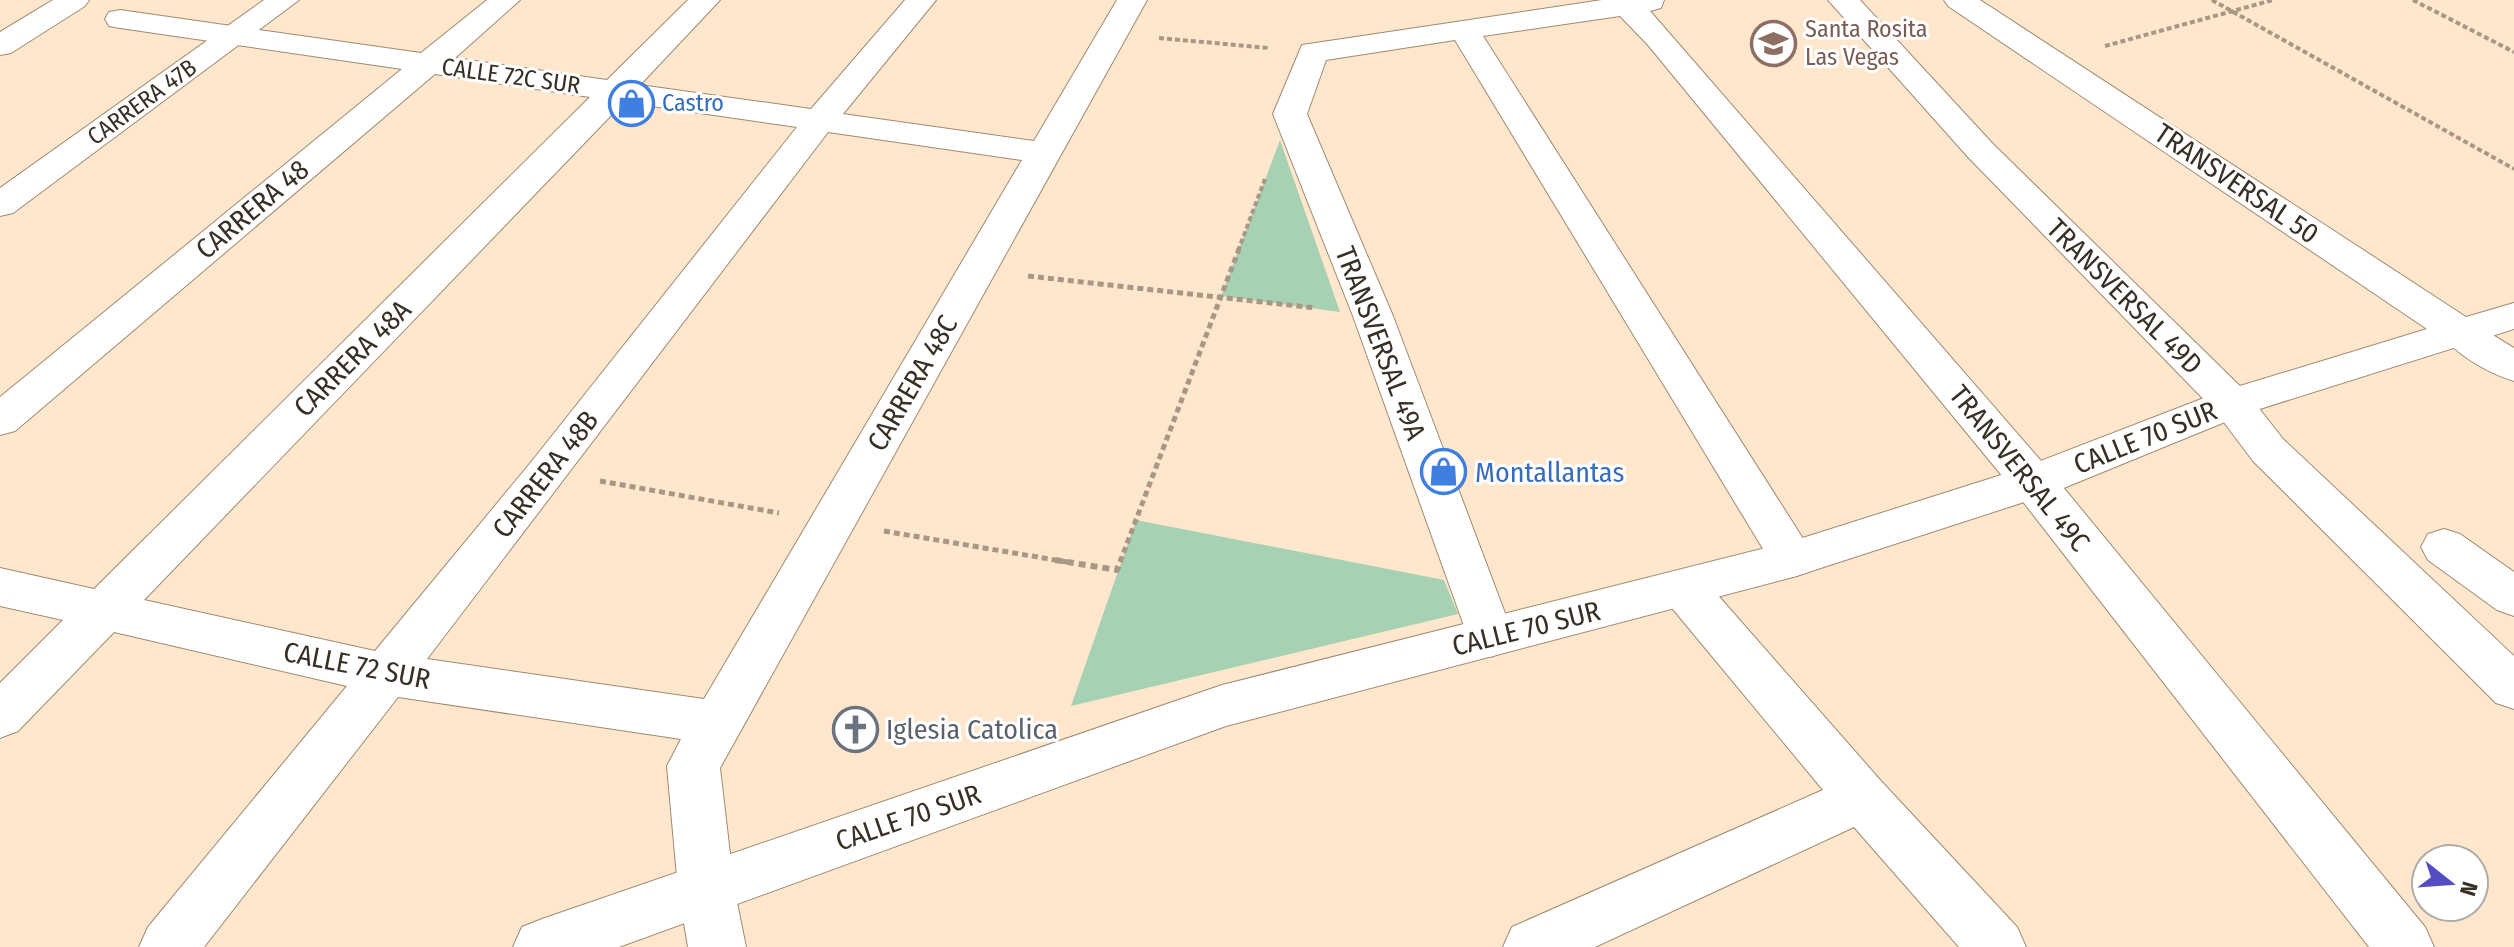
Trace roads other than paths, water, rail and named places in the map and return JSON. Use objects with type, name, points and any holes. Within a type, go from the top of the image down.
[{"type":"street","points":[[0,46],[74,0]]},
{"type":"street","name":"CARRERA 47B","points":[[0,205],[284,0]]},
{"type":"street","name":"CARRERA 48","points":[[0,420],[505,0]]},
{"type":"street","name":"CARRERA 48A","points":[[0,716],[705,0]]},
{"type":"street","name":"CARRERA 48B","points":[[168,947],[548,472],[820,120],[921,0]]},
{"type":"street","name":"TRANSVERSAL 49D","points":[[1843,0],[1980,150],[2232,403],[2268,450],[2514,688]]},
{"type":"street","name":"TRANSVERSAL 50","points":[[1959,0],[2514,367]]},
{"type":"street","points":[[1638,2],[1464,30],[1793,559]]},
{"type":"street","name":"TRANSVERSAL 49C","points":[[1638,2],[1659,38],[2033,482],[2405,947]]},
{"type":"street","name":"CARRERA 48C","points":[[706,744],[1122,17]]},
{"type":"street","name":"CALLE 72C SUR","points":[[120,19],[1044,153]]},
{"type":"street","name":"TRANSVERSAL 49A","points":[[1464,30],[1313,52],[1290,114],[1373,316],[1490,637]]},
{"type":"street","name":"CALLE 70 SUR","points":[[542,947],[1222,706],[1289,686],[1684,589],[1793,559],[2033,482],[2232,403],[2514,316]]},
{"type":"street","points":[[2444,547],[2514,597]]},
{"type":"street","name":"CALLE 72 SUR","points":[[0,587],[706,744]]},
{"type":"street","points":[[1684,589],[1862,798],[1997,947]]},
{"type":"street","points":[[706,744],[706,888],[717,947]]},
{"type":"street","points":[[1532,947],[1862,798]]},
{"type":"place","name":"Santa Rosita Las Vegas","points":[[1774,43]]},
{"type":"place","name":"Castro","points":[[631,103]]},
{"type":"place","name":"Montallantas","points":[[1444,472]]},
{"type":"place","name":"Iglesia Catolica","points":[[855,729]]}]
